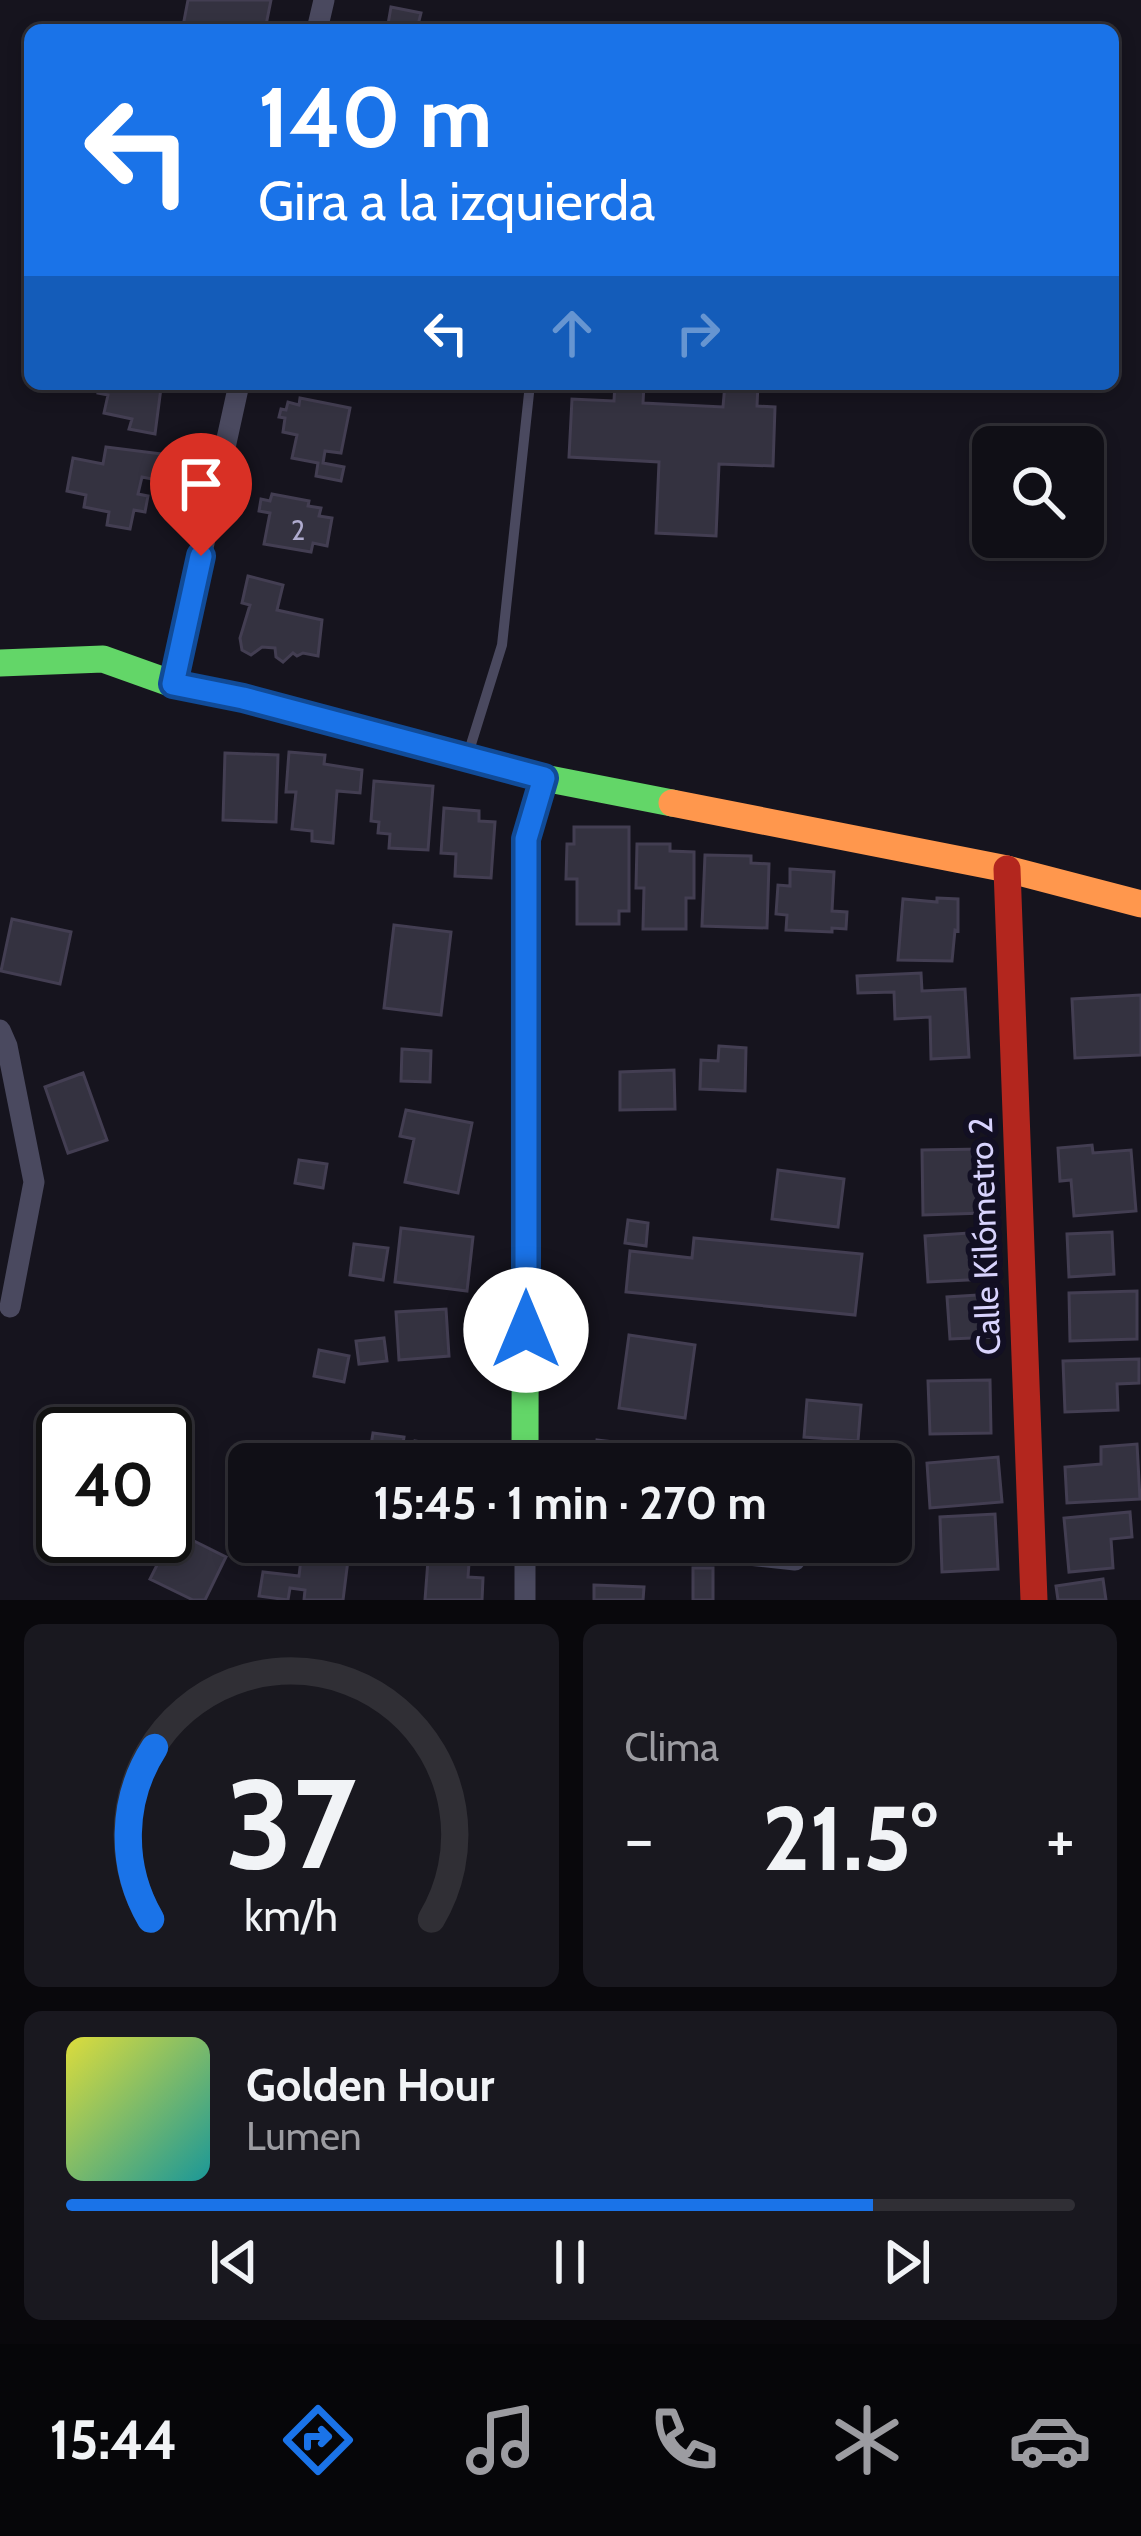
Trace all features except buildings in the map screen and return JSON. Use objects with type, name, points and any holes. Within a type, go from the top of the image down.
[{"type":"street","points":[[173,684],[238,390]]},
{"type":"street","points":[[0,663],[103,659],[173,684],[243,698],[544,778],[1007,868],[1141,904]]},
{"type":"street","points":[[526,1443],[526,839],[544,778]]},
{"type":"street","name":"Calle Kilómetro 2","points":[[1007,868],[1034,1600]]},
{"type":"street","points":[[0,1030],[34,1182],[10,1307]]},
{"type":"street","points":[[525,1563],[525,1600]]},
{"type":"lane","points":[[467,758],[502,645],[529,390]]},
{"type":"traffic: fast","points":[[0,663],[103,659],[173,684],[243,698],[544,778],[672,803]]},
{"type":"traffic: fast","points":[[525,1443],[526,839],[544,778]]},
{"type":"traffic: slow","points":[[672,803],[1007,869],[1141,904]]},
{"type":"traffic: jam","points":[[1007,869],[1034,1600]]},
{"type":"route","points":[[201,556],[173,684],[243,698],[544,778],[526,839],[526,1330]]}]
